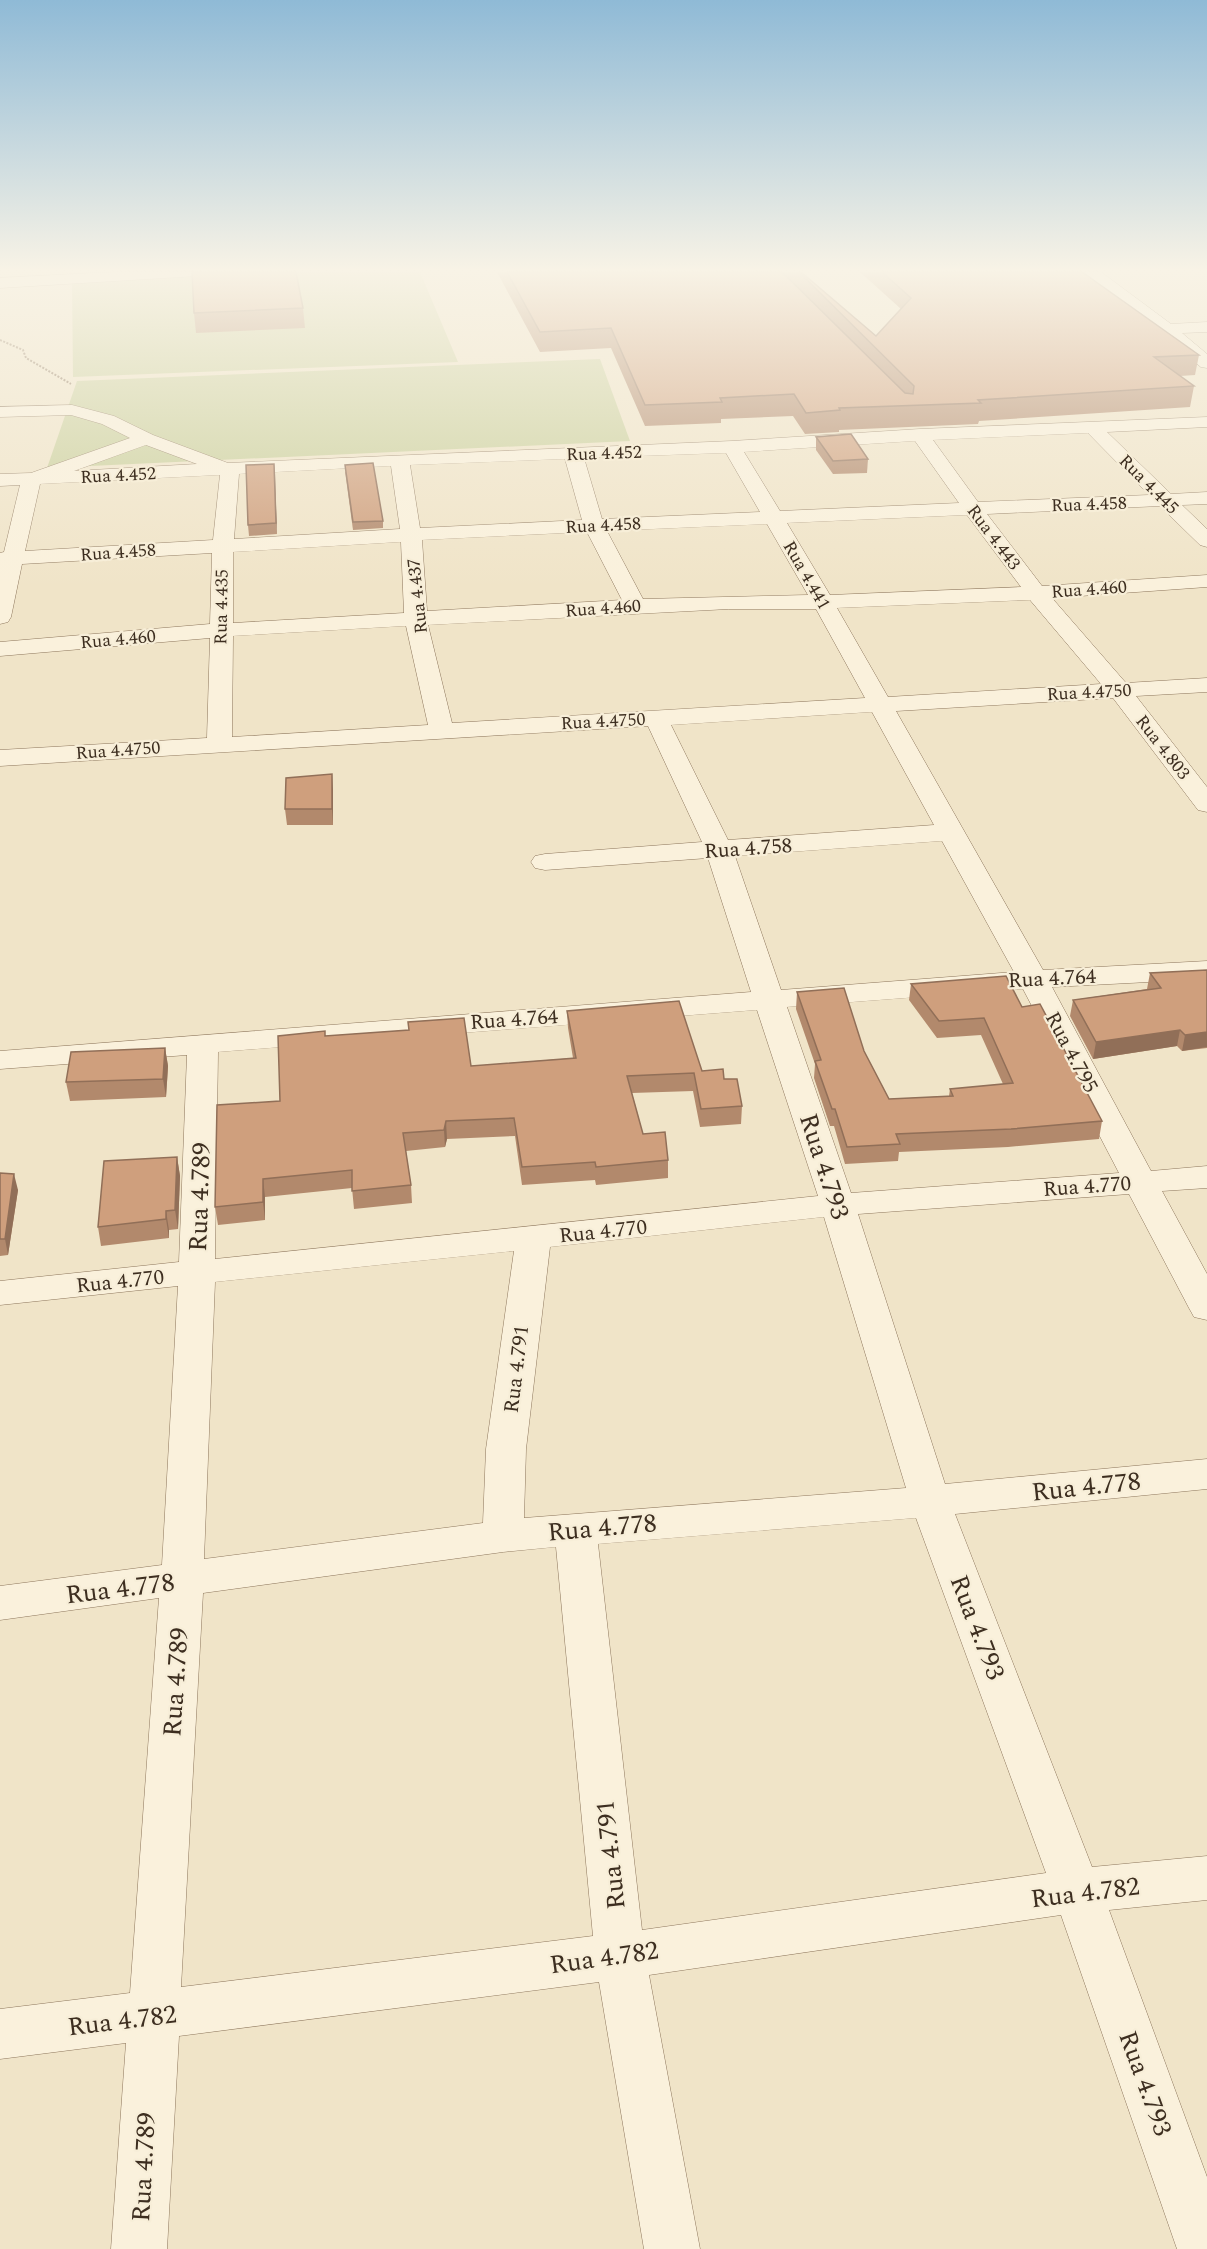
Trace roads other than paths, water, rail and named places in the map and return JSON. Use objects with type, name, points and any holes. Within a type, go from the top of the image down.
[{"type":"street","points":[[0,412],[72,410],[108,420],[146,440],[230,470]]},
{"type":"street","name":"Rua 4.452","points":[[0,480],[400,460],[732,447],[920,435],[1207,422]]},
{"type":"street","name":"Rua 4.445","points":[[1092,427],[1207,541]]},
{"type":"street","name":"Rua 4.443","points":[[920,435],[1036,593],[1119,690]]},
{"type":"street","points":[[0,617],[6,559],[31,479],[146,440]]},
{"type":"street","name":"Rua 4.441","points":[[732,447],[823,602],[880,705]]},
{"type":"street","points":[[573,454],[594,526],[636,606]]},
{"type":"street","name":"Rua 4.437","points":[[400,460],[411,535],[416,620],[441,730]]},
{"type":"street","name":"Rua 4.435","points":[[219,744],[223,545],[230,470]]},
{"type":"street","name":"Rua 4.458","points":[[6,559],[411,535],[1207,498]]},
{"type":"street","name":"Rua 4.460","points":[[0,649],[221,630],[636,606],[729,602],[823,602],[1036,593],[1207,580]]},
{"type":"street","name":"Rua 4.4750","points":[[0,758],[1207,685]]},
{"type":"street","name":"Rua 4.803","points":[[1119,690],[1207,804]]},
{"type":"street","name":"Rua 4.795","points":[[880,705],[1033,979],[1207,1308]]},
{"type":"street","name":"Rua 4.793","points":[[656,718],[719,850],[771,999],[838,1205],[930,1501],[1077,1891],[1206,2249]]},
{"type":"street","name":"Rua 4.758","points":[[545,862],[951,832]]},
{"type":"street","name":"Rua 4.764","points":[[0,1060],[1033,979],[1207,970]]},
{"type":"street","name":"Rua 4.789","points":[[139,2249],[152,2016],[182,1580],[197,1274],[203,1043]]},
{"type":"street","name":"Rua 4.770","points":[[0,1293],[534,1239],[838,1205],[1207,1176]]},
{"type":"street","name":"Rua 4.791","points":[[503,1536],[506,1449],[534,1239]]},
{"type":"street","name":"Rua 4.778","points":[[0,1603],[503,1536],[930,1501],[1207,1474]]},
{"type":"street","name":"Rua 4.791","points":[[575,1529],[620,1956],[672,2249]]},
{"type":"street","name":"Rua 4.782","points":[[0,2034],[620,1956],[1077,1891],[1207,1878]]}]
